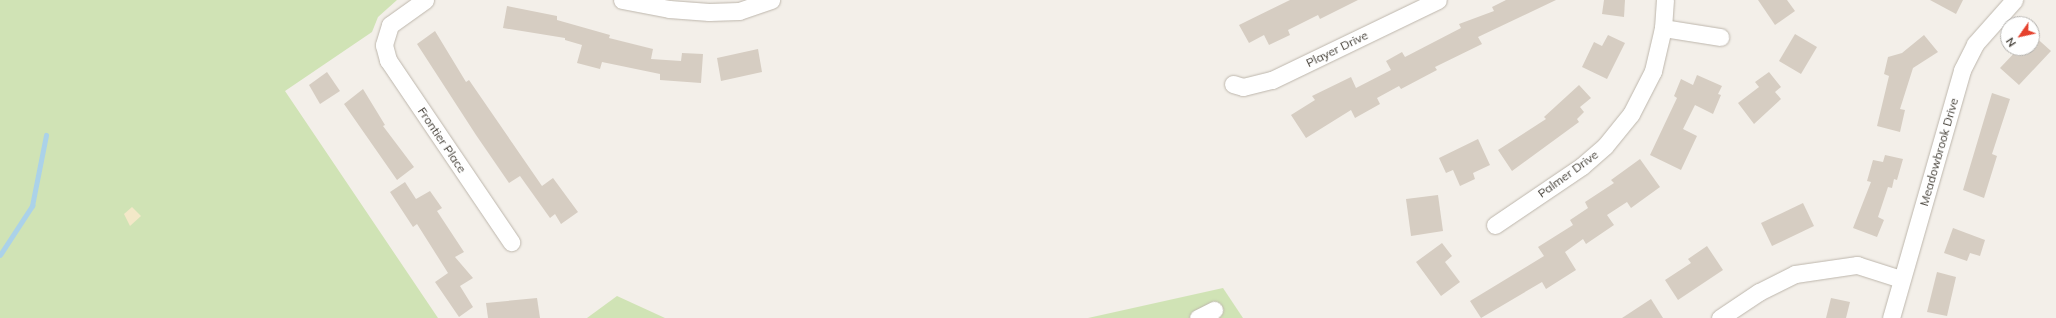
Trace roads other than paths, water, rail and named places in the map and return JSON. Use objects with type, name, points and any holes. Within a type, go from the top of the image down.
[{"type":"street","name":"Frontier Place","points":[[424,0],[398,16],[386,33],[384,45],[391,65],[511,242]]},
{"type":"street","points":[[622,0],[739,11],[771,0]]},
{"type":"street","name":"Player Drive","points":[[1232,84],[1243,87],[1272,80],[1438,0]]},
{"type":"street","name":"Palmer Drive","points":[[1495,225],[1582,166],[1605,146],[1632,114],[1653,71],[1663,28],[1665,0]]},
{"type":"street","name":"Meadowbrook Drive","points":[[1891,318],[1962,70],[1975,44],[2014,0]]},
{"type":"street","points":[[1663,28],[1720,37]]},
{"type":"street","points":[[1720,318],[1759,292],[1795,274],[1857,266],[1901,279]]},
{"type":"street","points":[[1198,318],[1214,310]]},
{"type":"waterway","points":[[0,255],[32,206],[46,135]]}]
